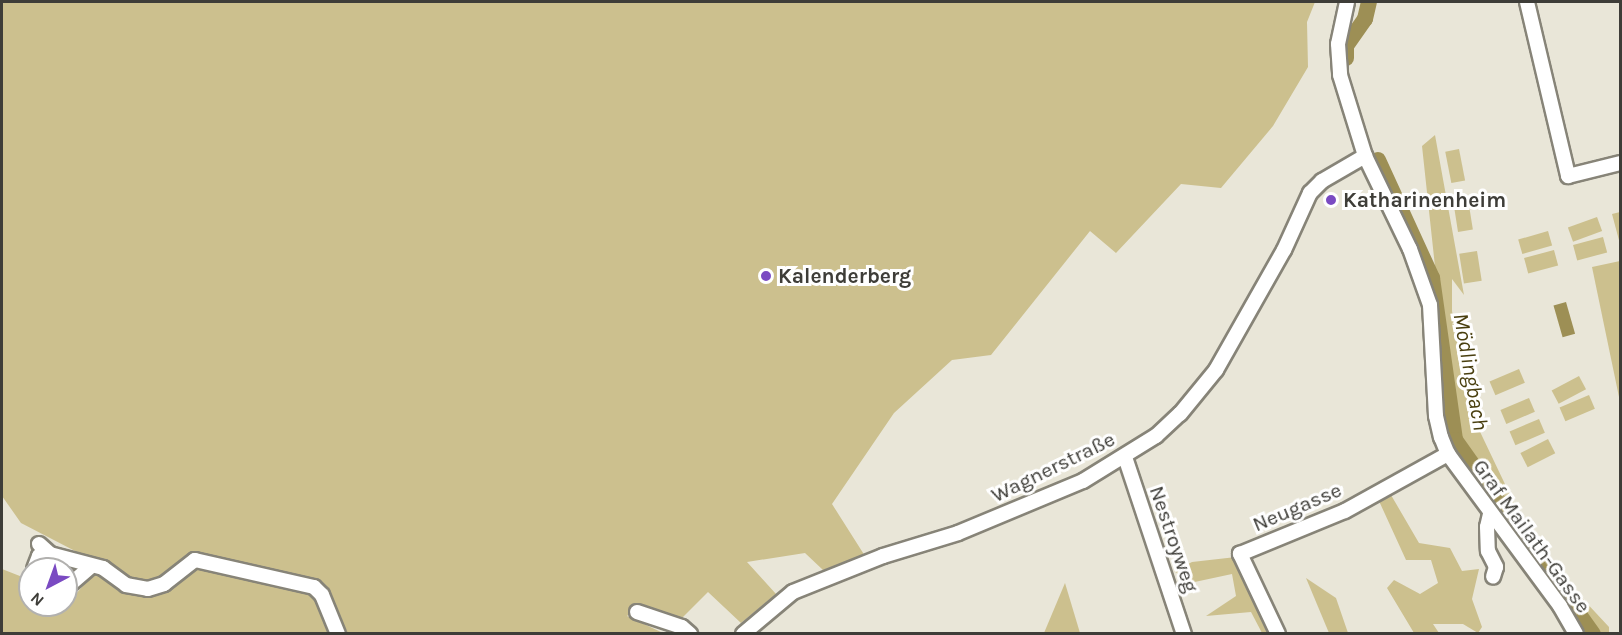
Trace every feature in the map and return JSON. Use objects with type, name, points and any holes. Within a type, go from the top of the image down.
[{"type":"street","name":"Graf Mailath-Gasse","points":[[1347,2],[1338,44],[1340,75],[1365,156],[1410,249],[1430,305],[1436,416],[1448,454],[1560,606],[1576,633]]},
{"type":"street","points":[[1527,2],[1568,176],[1620,163]]},
{"type":"street","name":"Wagnerstraße","points":[[743,633],[793,592],[883,556],[958,534],[1083,481],[1125,457],[1180,414],[1216,370],[1284,250],[1310,193],[1322,181],[1365,156]]},
{"type":"street","name":"Neugasse","points":[[1278,633],[1240,554],[1346,511],[1448,454]]},
{"type":"street","name":"Nestroyweg","points":[[1125,457],[1184,633]]},
{"type":"street","points":[[1490,514],[1486,527],[1488,551],[1496,567],[1493,578]]},
{"type":"street","points":[[39,544],[50,554],[103,568],[126,585],[148,589],[164,584],[195,560],[314,587],[338,633]]},
{"type":"street","points":[[39,557],[50,554]]},
{"type":"street","points":[[78,577],[91,566]]},
{"type":"street","points":[[638,612],[682,627],[690,633]]},
{"type":"shaded area","points":[[2,2],[1315,2],[1307,22],[1308,67],[1273,126],[1221,188],[1181,184],[1116,253],[1090,231],[991,355],[952,360],[894,413],[832,504],[865,556],[823,570],[805,553],[747,562],[776,594],[741,623],[708,592],[682,618],[639,605],[627,616],[663,633],[2,633],[2,569],[18,575],[18,617],[78,617],[78,591],[102,565],[21,523],[2,496]]},
{"type":"shaded area","points":[[1435,135],[1464,295],[1452,279],[1452,311],[1473,417],[1524,524],[1568,583],[1609,627],[1609,633],[1584,633],[1478,489],[1446,433],[1437,285],[1422,146]]},
{"type":"shaded area","points":[[1459,149],[1465,180],[1451,183],[1445,152]]},
{"type":"shaded area","points":[[1468,199],[1473,230],[1458,232],[1453,201]]},
{"type":"shaded area","points":[[1620,212],[1620,244],[1612,214]]},
{"type":"shaded area","points":[[1597,217],[1602,231],[1573,242],[1568,228]]},
{"type":"shaded area","points":[[1548,231],[1552,245],[1522,254],[1518,240]]},
{"type":"shaded area","points":[[1603,237],[1607,252],[1577,260],[1573,245]]},
{"type":"shaded area","points":[[1554,250],[1558,265],[1528,273],[1524,258]]},
{"type":"shaded area","points":[[1477,251],[1482,281],[1464,283],[1459,254]]},
{"type":"shaded area","points":[[1620,261],[1620,396],[1619,397],[1592,267]]},
{"type":"shaded area","points":[[1566,302],[1575,334],[1563,337],[1554,306]]},
{"type":"shaded area","points":[[1519,369],[1525,383],[1495,395],[1490,382]]},
{"type":"shaded area","points":[[1579,376],[1586,389],[1559,404],[1552,391]]},
{"type":"shaded area","points":[[1589,395],[1595,409],[1565,421],[1560,408]]},
{"type":"shaded area","points":[[1529,398],[1535,412],[1506,424],[1500,410]]},
{"type":"shaded area","points":[[1539,419],[1545,433],[1515,445],[1510,432]]},
{"type":"shaded area","points":[[1548,439],[1555,453],[1528,467],[1520,453]]},
{"type":"shaded area","points":[[1391,495],[1419,543],[1450,548],[1462,571],[1479,569],[1472,599],[1482,627],[1478,633],[1463,624],[1433,624],[1439,633],[1414,633],[1387,588],[1394,580],[1420,594],[1438,583],[1431,560],[1406,560],[1379,501]]},
{"type":"shaded area","points":[[1236,557],[1272,633],[1262,633],[1251,612],[1206,616],[1236,596],[1232,574],[1190,583],[1174,571],[1192,562]]},
{"type":"shaded area","points":[[1306,578],[1336,598],[1348,633],[1329,633]]},
{"type":"shaded area","points":[[1065,583],[1080,633],[1044,633]]},
{"type":"waterway","name":"Mödlingbach","points":[[1346,58],[1346,46],[1365,19],[1369,2]]},
{"type":"waterway","name":"Mödlingbach","points":[[1378,160],[1432,278],[1455,440],[1593,634]]},
{"type":"place","name":"Katharinenheim","points":[[1331,200]]},
{"type":"place","name":"Kalenderberg","points":[[766,276]]}]
